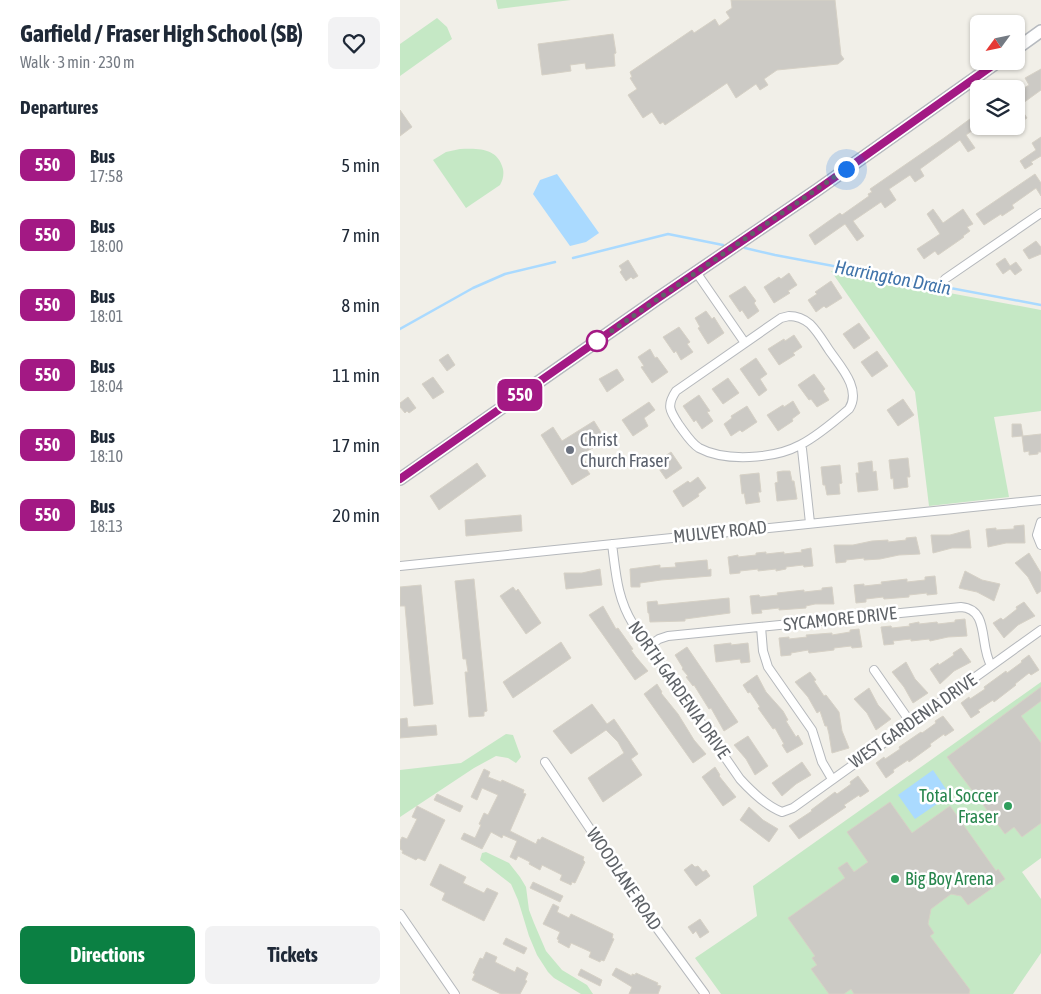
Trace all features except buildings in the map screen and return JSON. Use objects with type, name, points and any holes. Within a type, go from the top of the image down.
[{"type":"main road","points":[[1025,43],[1041,31]]},
{"type":"main road","points":[[400,479],[696,272],[817,190],[986,70]]},
{"type":"street","points":[[945,279],[1041,213]]},
{"type":"street","points":[[696,272],[745,343]]},
{"type":"street","points":[[796,316],[810,324],[848,376],[853,394],[852,405],[840,417],[800,445],[768,455],[724,457],[698,447],[687,437],[673,416],[669,402],[676,391],[745,343],[781,318],[796,316]]},
{"type":"street","points":[[800,445],[810,523]]},
{"type":"street","name":"MULVEY ROAD","points":[[400,566],[1041,500]]},
{"type":"street","points":[[1041,522],[1037,535],[1041,545]]},
{"type":"street","name":"NORTH GARDENIA DRIVE","points":[[612,544],[618,591],[622,604],[633,624],[747,787],[774,808],[785,812]]},
{"type":"street","name":"SYCAMORE DRIVE","points":[[649,646],[659,639],[668,636],[968,607],[974,610],[981,621],[986,652],[991,665]]},
{"type":"street","points":[[761,627],[763,651],[768,667],[808,723],[822,762],[832,779]]},
{"type":"street","name":"WEST GARDENIA DRIVE","points":[[785,812],[1041,630]]},
{"type":"street","points":[[874,670],[911,723]]},
{"type":"street","name":"WOODLANE ROAD","points":[[544,762],[656,927],[705,994]]},
{"type":"street","points":[[400,914],[455,994]]},
{"type":"green space","points":[[496,0],[571,0],[498,9]]},
{"type":"green space","points":[[437,18],[447,27],[452,39],[400,76],[400,44]]},
{"type":"green space","points":[[460,149],[481,149],[492,153],[497,157],[503,171],[500,185],[466,208],[433,160],[446,152]]},
{"type":"green space","points":[[831,271],[1041,310],[1041,411],[994,417],[1009,497],[929,506],[915,392]]},
{"type":"green space","name":"Big Boy Arena","points":[[1041,682],[1041,858],[1022,872],[1041,899],[1041,953],[1013,994],[721,994],[695,958],[757,916],[753,886]]},
{"type":"green space","points":[[506,734],[513,735],[521,757],[516,763],[508,758],[496,756],[474,768],[400,817],[400,770],[461,763]]},
{"type":"green space","points":[[486,852],[509,863],[520,877],[526,887],[529,910],[546,951],[562,970],[587,985],[593,994],[581,994],[554,978],[548,972],[537,955],[529,936],[511,884],[480,860],[482,853]]},
{"type":"water","points":[[557,174],[599,233],[586,242],[570,246],[533,194],[540,180]]},
{"type":"water","points":[[933,770],[950,795],[915,819],[898,795]]},
{"type":"waterway","name":"Harrington Drain","points":[[573,258],[668,234],[723,245]]},
{"type":"waterway","name":"Harrington Drain","points":[[745,248],[1041,305]]},
{"type":"waterway","name":"Harrington Drain","points":[[400,329],[473,288],[505,274],[555,262]]},
{"type":"bus line","name":"550","points":[[400,479],[986,70]]},
{"type":"place","name":"Christ Church Fraser","points":[[570,450]]},
{"type":"place","name":"Total Soccer Fraser","points":[[1008,806]]},
{"type":"place","name":"Big Boy Arena","points":[[895,879]]},
{"type":"route","points":[[597,341],[846,169]]}]
